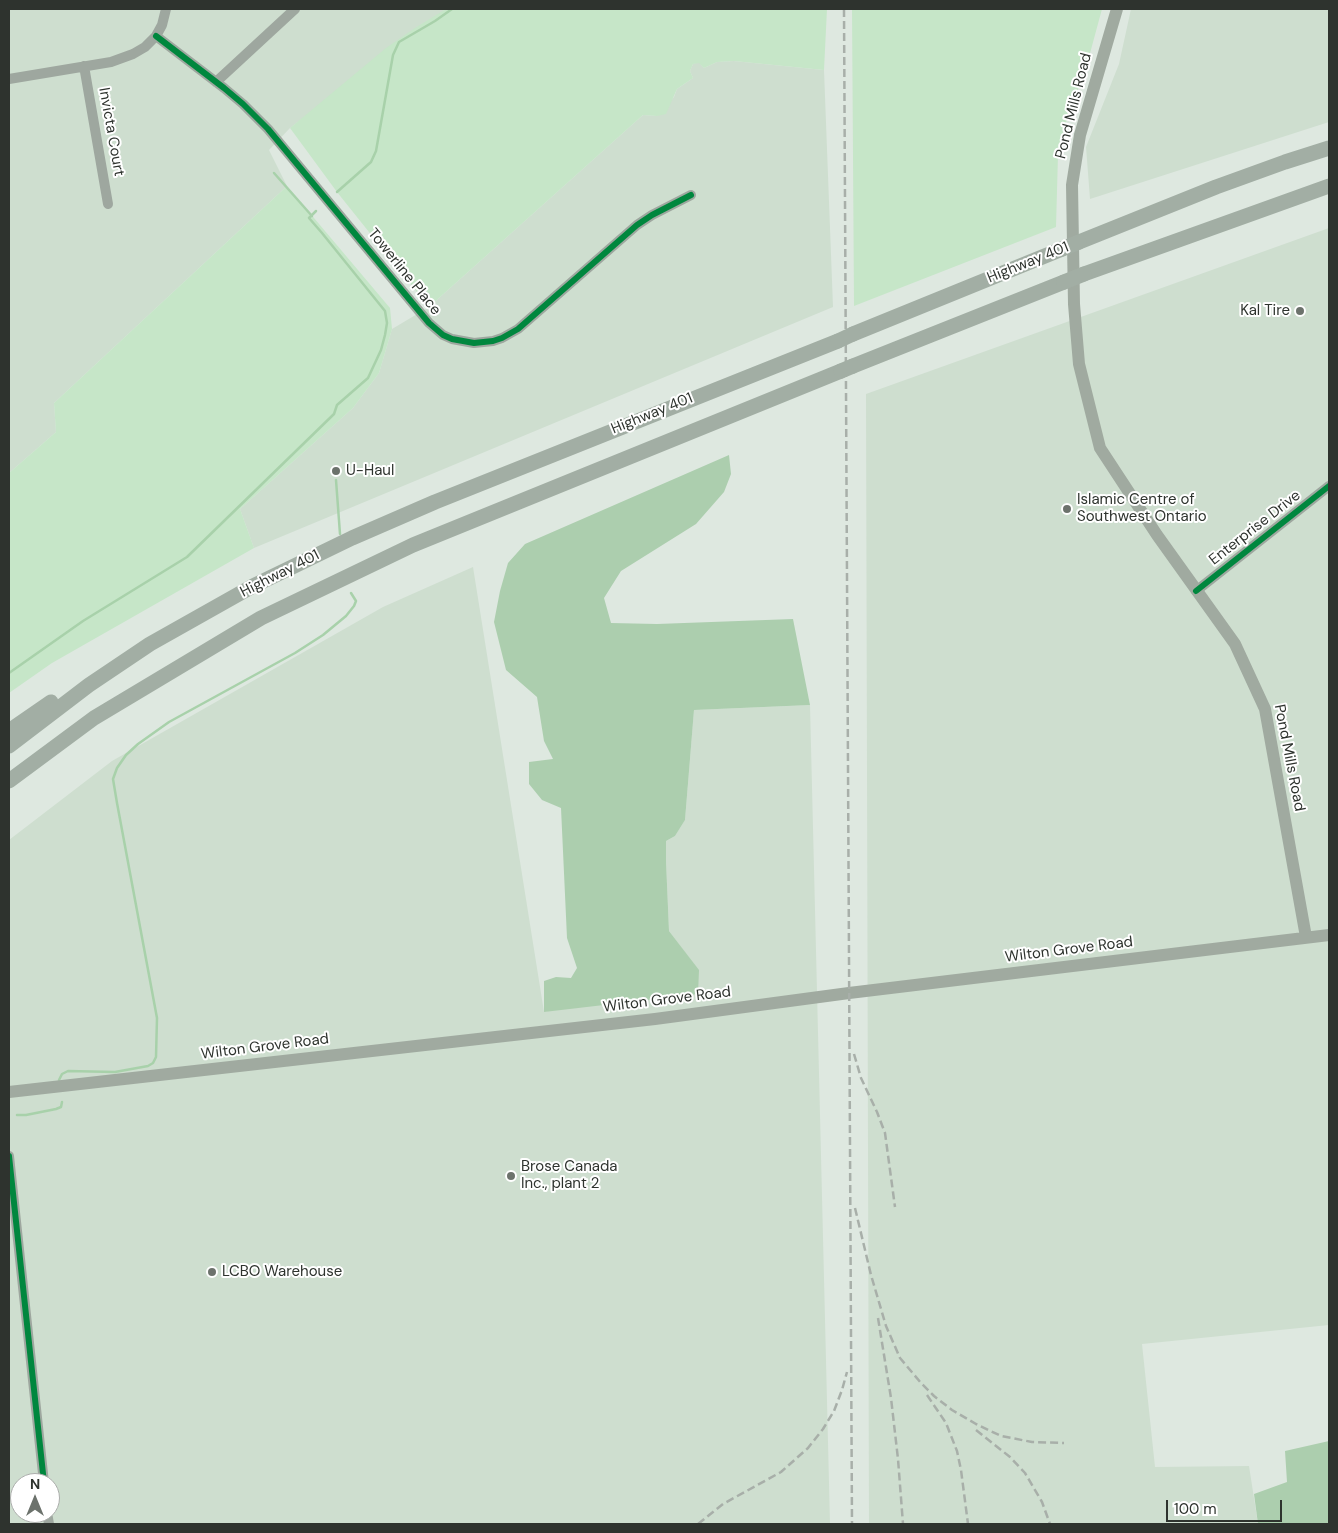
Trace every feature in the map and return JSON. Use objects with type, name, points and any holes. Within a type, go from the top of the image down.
[{"type":"highway","name":"Highway 401","points":[[9,746],[89,685],[150,644],[253,586],[352,538],[435,502],[1216,187],[1329,148]]},
{"type":"highway","name":"Highway 401","points":[[9,781],[94,718],[261,618],[412,544],[1084,274],[1329,186]]},
{"type":"highway","points":[[9,731],[55,699],[89,685]]},
{"type":"main road","name":"Pond Mills Road","points":[[1116,9],[1080,135],[1072,185],[1074,296],[1079,364],[1100,448],[1156,535],[1235,644],[1265,709],[1306,937]]},
{"type":"main road","name":"Wilton Grove Road","points":[[9,1092],[655,1019],[849,993],[1329,935]]},
{"type":"street","points":[[9,79],[111,62],[133,54],[145,47],[156,36],[166,9]]},
{"type":"street","points":[[216,82],[295,9]]},
{"type":"street","name":"Towerline Place","points":[[156,36],[243,104],[268,129],[429,323],[443,335],[461,341],[474,343],[493,341],[518,329],[637,225],[691,195]]},
{"type":"street","name":"Invicta Court","points":[[84,66],[108,204]]},
{"type":"street","name":"Enterprise Drive","points":[[1196,591],[1329,486]]},
{"type":"street","points":[[9,1156],[43,1473]]},
{"type":"shaded area","points":[[9,9],[446,9],[290,128],[269,150],[287,186],[54,403],[56,432],[9,473]]},
{"type":"shaded area","points":[[1131,9],[1329,9],[1329,122],[1090,199],[1086,147],[1119,64]]},
{"type":"shaded area","points":[[734,61],[824,70],[833,307],[254,548],[240,509],[353,408],[379,373],[392,329],[429,307],[643,115],[657,116],[674,97],[677,89],[693,78],[690,71],[693,64],[699,62],[704,68],[717,62]]},
{"type":"shaded area","points":[[1329,228],[1329,1325],[1142,1344],[1155,1467],[1249,1466],[1258,1524],[869,1524],[866,394]]},
{"type":"shaded area","points":[[473,567],[544,1012],[698,970],[669,931],[666,861],[666,841],[675,836],[685,820],[694,710],[810,705],[830,1524],[9,1524],[9,840],[112,761],[383,607]]},
{"type":"green space","points":[[446,9],[827,9],[824,70],[734,61],[717,62],[704,68],[699,63],[693,64],[690,71],[693,78],[677,89],[666,114],[657,116],[643,115],[429,307],[337,192],[290,128],[386,48]]},
{"type":"green space","points":[[852,9],[1102,9],[1086,68],[1068,115],[1058,155],[1056,227],[854,306]]},
{"type":"green space","points":[[287,186],[390,308],[392,329],[379,373],[353,408],[240,509],[254,548],[52,663],[9,693],[9,473],[56,432],[54,403]]},
{"type":"green space","points":[[729,455],[731,474],[724,492],[696,524],[621,571],[604,598],[611,623],[657,624],[793,619],[810,705],[694,710],[685,820],[675,836],[666,841],[666,861],[669,931],[699,970],[698,994],[544,1012],[544,981],[556,977],[571,978],[577,968],[567,938],[561,808],[542,800],[529,784],[529,762],[553,759],[544,741],[537,697],[506,670],[494,622],[508,563],[525,544]]},
{"type":"green space","points":[[1329,1441],[1329,1524],[1258,1524],[1254,1494],[1287,1482],[1285,1451]]},
{"type":"waterway","points":[[337,192],[371,162],[376,151],[393,55],[399,42],[452,9]]},
{"type":"waterway","points":[[274,173],[312,216]]},
{"type":"waterway","points":[[9,673],[83,621],[187,557],[334,414],[337,405],[368,378],[381,350],[385,335],[387,323],[385,311],[309,218],[316,211]]},
{"type":"waterway","points":[[336,480],[340,534]]},
{"type":"waterway","points":[[59,1080],[62,1074],[68,1071],[115,1072],[148,1066],[153,1063],[156,1057],[157,1018],[113,779],[117,768],[126,755],[138,744],[169,722],[295,653],[323,635],[346,616],[354,606],[356,601],[351,593]]},
{"type":"waterway","points":[[17,1115],[56,1109],[61,1107],[62,1102]]},
{"type":"railway","points":[[844,9],[852,1524]]},
{"type":"railway","points":[[854,1054],[861,1078],[885,1133],[895,1207]]},
{"type":"railway","points":[[855,1208],[871,1275],[886,1326],[900,1358],[921,1383],[952,1410],[1001,1436],[1032,1442],[1064,1443]]},
{"type":"railway","points":[[878,1318],[891,1398],[903,1524]]},
{"type":"railway","points":[[698,1524],[723,1504],[781,1472],[808,1448],[834,1411],[847,1372]]},
{"type":"railway","points":[[927,1395],[946,1423],[957,1451],[968,1524]]},
{"type":"railway","points":[[976,1430],[1010,1457],[1025,1473],[1042,1502],[1050,1524]]},
{"type":"cycle path","points":[[156,36],[224,88],[268,129],[429,323],[443,335],[452,339],[474,343],[493,341],[518,329],[637,225],[691,195]]},
{"type":"cycle path","points":[[1196,591],[1329,486]]},
{"type":"cycle path","points":[[9,1156],[43,1473]]},
{"type":"place","name":"Kal Tire","points":[[1300,311]]},
{"type":"place","name":"U-Haul","points":[[336,471]]},
{"type":"place","name":"Islamic Centre of Southwest Ontario","points":[[1067,509]]},
{"type":"place","name":"Brose Canada Inc., plant 2","points":[[511,1176]]},
{"type":"place","name":"LCBO Warehouse","points":[[212,1272]]}]
